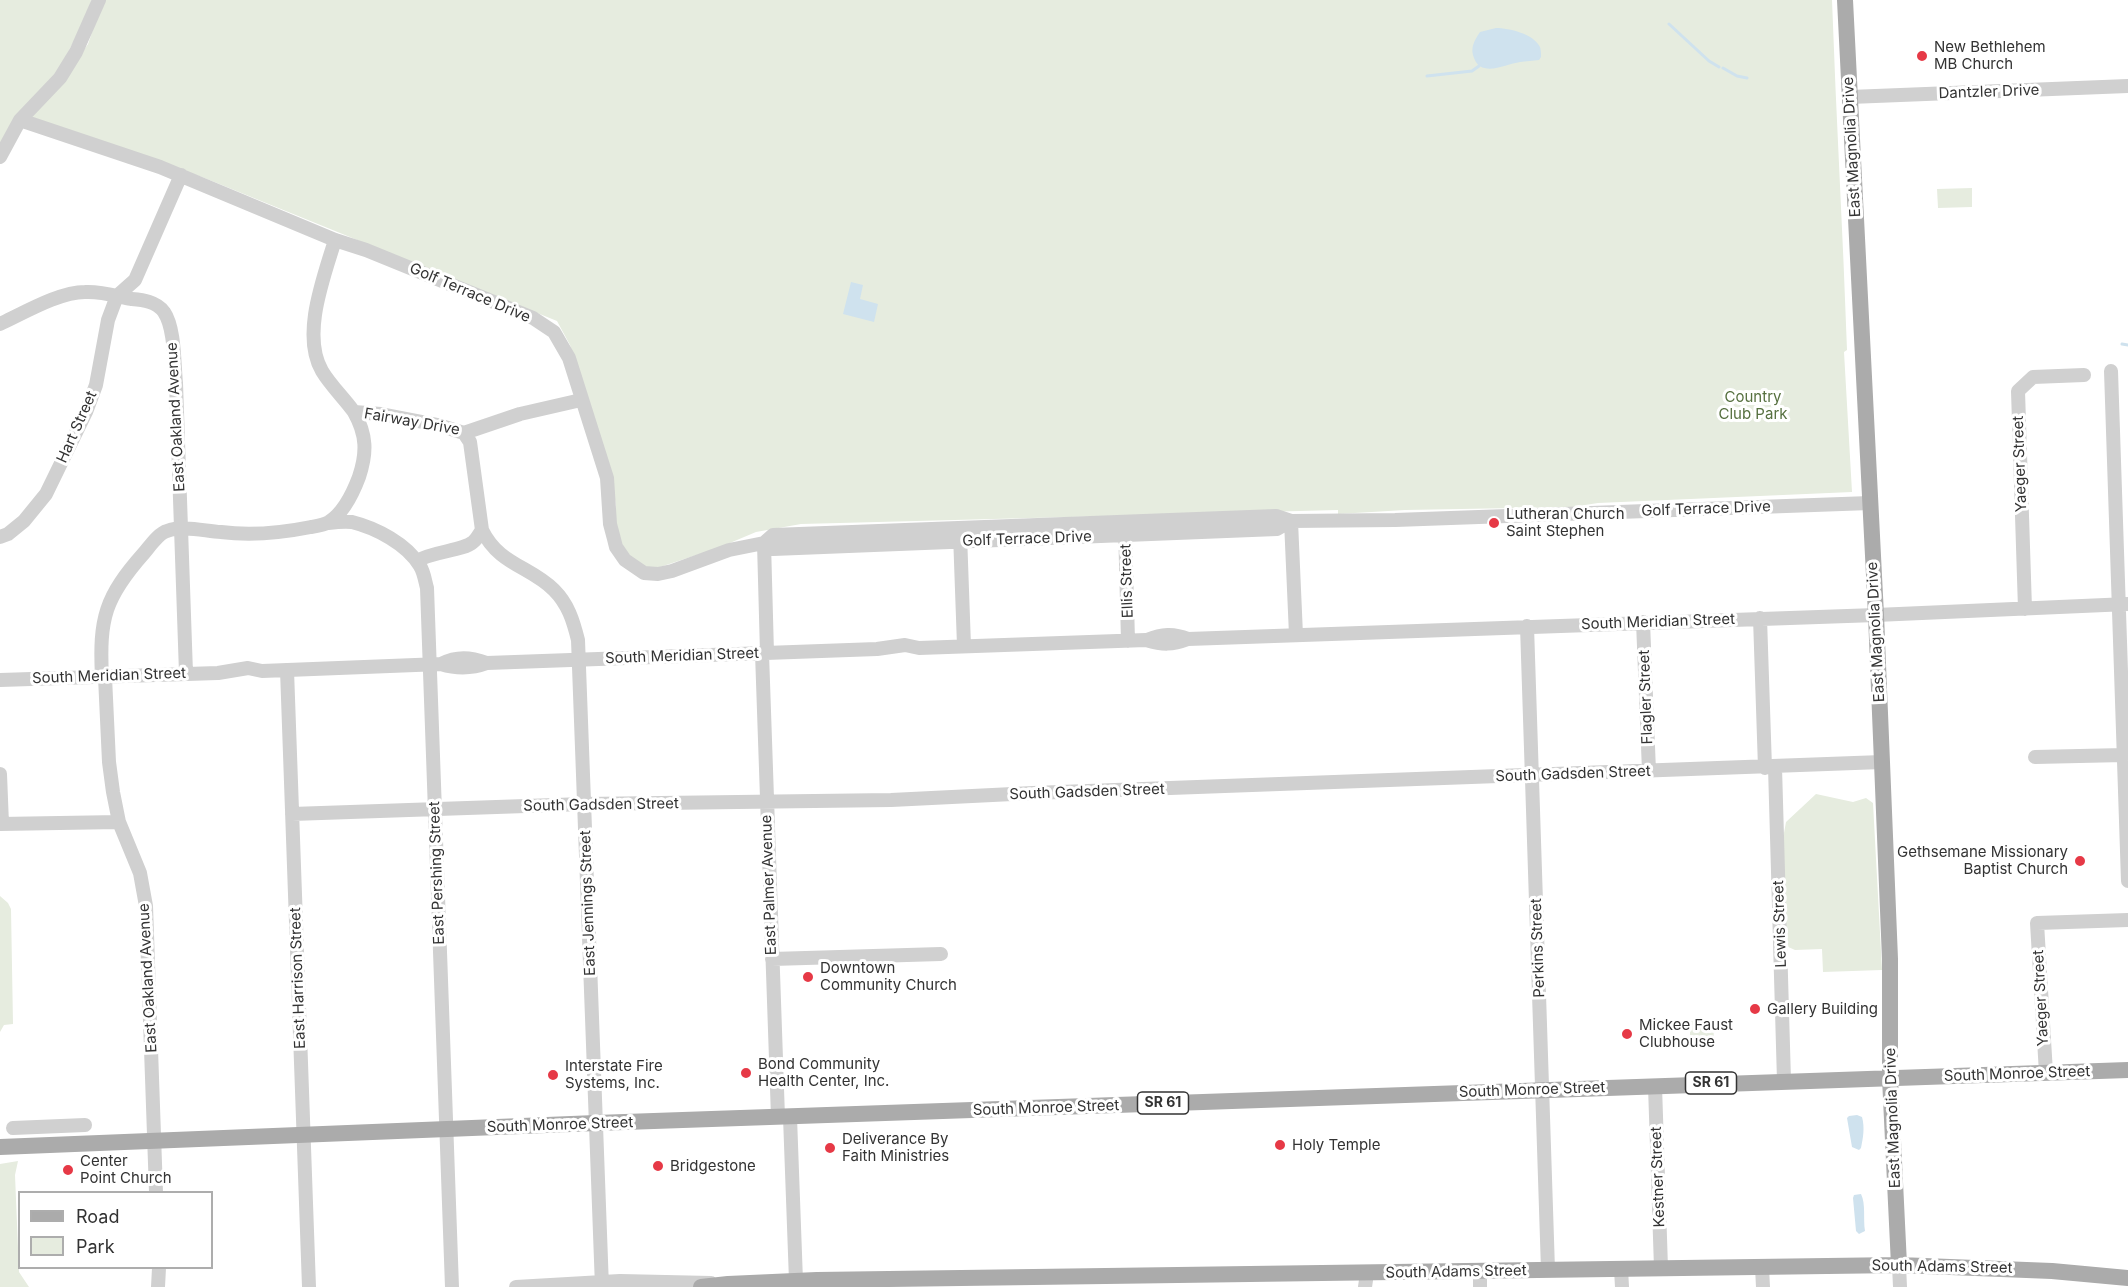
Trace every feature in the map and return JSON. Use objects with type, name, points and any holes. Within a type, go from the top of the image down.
[{"type":"main road","name":"East Magnolia Drive","points":[[1845,0],[1876,615],[1890,959],[1890,1078],[1899,1265]]},
{"type":"main road","name":"South Monroe Street","points":[[0,1147],[596,1123],[2128,1070]]},
{"type":"main road","name":"South Adams Street","points":[[728,1284],[796,1281],[817,1284],[1480,1279],[1548,1270],[1899,1265],[2052,1271],[2128,1278]]},
{"type":"main road","points":[[701,1287],[728,1284]]},
{"type":"street","points":[[0,157],[20,120],[60,78],[76,52],[99,0]]},
{"type":"street","name":"Dantzler Drive","points":[[1850,97],[2128,86]]},
{"type":"street","name":"Golf Terrace Drive","points":[[20,120],[181,175],[335,240],[366,250],[533,318],[550,329],[559,338],[565,350],[607,478],[610,524],[620,554],[636,569],[650,574],[672,571],[729,550],[764,543],[773,535],[960,535],[1125,529],[1277,529],[1291,521],[1870,503]]},
{"type":"street","points":[[117,296],[135,280],[181,175]]},
{"type":"street","name":"Fairway Drive","points":[[335,240],[319,296],[315,320],[315,348],[322,371],[354,412],[381,414],[464,433],[520,414],[581,400]]},
{"type":"street","name":"East Oakland Avenue","points":[[0,324],[66,295],[83,292],[100,292],[154,304],[165,313],[169,322],[176,384],[182,528],[165,531],[124,575],[112,594],[105,612],[102,630],[109,762],[113,792],[119,822],[140,873],[146,906],[156,1191]]},
{"type":"street","name":"Hart Street","points":[[0,537],[8,534],[24,521],[46,494],[86,412],[96,385],[108,320],[117,296]]},
{"type":"street","points":[[2111,371],[2121,474],[2124,755],[2128,881]]},
{"type":"street","name":"Yaeger Street","points":[[2025,609],[2018,391],[2033,377],[2084,375]]},
{"type":"street","points":[[328,523],[344,507],[365,460],[361,424],[354,412]]},
{"type":"street","name":"East Jennings Street","points":[[464,433],[470,442],[475,466],[479,520],[482,530],[500,554],[514,565],[543,581],[562,598],[578,640],[602,1284]]},
{"type":"street","points":[[1291,521],[1296,635]]},
{"type":"street","points":[[186,673],[182,528],[266,534],[328,523],[351,522],[369,528],[401,546],[417,561],[427,554],[468,546],[474,542],[482,530]]},
{"type":"street","name":"Ellis Street","points":[[1125,529],[1128,641]]},
{"type":"street","points":[[960,535],[964,646]]},
{"type":"street","name":"East Palmer Avenue","points":[[764,543],[766,801],[772,959],[796,1281]]},
{"type":"street","name":"East Pershing Street","points":[[417,561],[427,588],[436,664],[435,809],[452,1287]]},
{"type":"street","name":"South Meridian Street","points":[[0,680],[186,673],[218,673],[232,677],[248,677],[262,671],[436,664],[464,668],[487,663],[877,649],[890,654],[905,654],[918,648],[964,646],[1146,640],[1173,644],[1188,639],[2123,604]]},
{"type":"street","name":"Lewis Street","points":[[1760,618],[1770,767],[1784,1081]]},
{"type":"street","name":"Flagler Street","points":[[1643,622],[1649,771]]},
{"type":"street","name":"Perkins Street","points":[[1527,626],[1548,1270]]},
{"type":"street","name":"East Harrison Street","points":[[286,670],[309,1287]]},
{"type":"street","points":[[2035,757],[2124,755]]},
{"type":"street","name":"South Gadsden Street","points":[[292,814],[584,804],[891,800],[1882,762]]},
{"type":"street","points":[[0,774],[1,824],[119,822]]},
{"type":"street","name":"Yaeger Street","points":[[2046,1073],[2037,923],[2128,920]]},
{"type":"street","points":[[772,959],[941,954]]},
{"type":"street","name":"Kestner Street","points":[[1655,1086],[1661,1268]]},
{"type":"street","points":[[13,1128],[85,1125]]},
{"type":"street","points":[[1899,1265],[1900,1287]]},
{"type":"street","points":[[1762,1267],[1763,1287]]},
{"type":"street","points":[[158,1287],[159,1269]]},
{"type":"street","points":[[1621,1269],[1622,1287]]},
{"type":"street","name":"South Adams Street","points":[[516,1287],[728,1284]]},
{"type":"green space","points":[[0,0],[91,0],[89,12],[53,81],[0,151]]},
{"type":"green space","name":"Country Club Park","points":[[103,0],[1832,0],[1847,350],[1844,352],[1852,492],[1598,503],[1572,507],[1405,510],[1338,514],[1338,510],[801,524],[756,532],[718,548],[660,567],[646,568],[632,558],[622,545],[615,527],[616,506],[612,478],[570,345],[557,321],[202,177],[30,119],[51,96],[88,44]]},
{"type":"green space","points":[[1972,188],[1972,207],[1938,208],[1937,189]]},
{"type":"green space","points":[[1816,794],[1853,802],[1866,798],[1873,803],[1882,970],[1823,972],[1822,949],[1795,950],[1786,946],[1782,844],[1786,822]]},
{"type":"green space","points":[[0,896],[11,909],[13,1024],[4,1025],[0,1032]]},
{"type":"green space","points":[[1713,1020],[1714,1040],[1690,1040],[1690,1021]]},
{"type":"green space","points":[[18,1161],[15,1175],[18,1269],[29,1287],[0,1287],[0,1164]]},
{"type":"water","points":[[1496,28],[1527,35],[1537,42],[1540,47],[1539,60],[1488,69],[1477,64],[1472,51],[1476,38],[1480,32]]},
{"type":"water","points":[[851,282],[863,285],[860,299],[878,304],[874,322],[843,314]]},
{"type":"water","points":[[1857,1115],[1862,1117],[1863,1125],[1859,1150],[1852,1147],[1847,1118]]},
{"type":"water","points":[[1861,1194],[1865,1231],[1859,1234],[1856,1231],[1853,1198],[1854,1195]]},
{"type":"waterway","points":[[1669,24],[1709,61],[1719,67]]},
{"type":"waterway","points":[[1427,76],[1472,71],[1479,66]]},
{"type":"waterway","points":[[1723,68],[1737,76],[1747,78]]},
{"type":"waterway","points":[[2122,344],[2128,345]]},
{"type":"place","name":"New Bethlehem MB Church","points":[[1922,56]]},
{"type":"place","name":"Lutheran Church Saint Stephen","points":[[1494,523]]},
{"type":"place","name":"Gethsemane Missionary Baptist Church","points":[[2080,861]]},
{"type":"place","name":"Downtown Community Church","points":[[808,977]]},
{"type":"place","name":"Gallery Building","points":[[1755,1009]]},
{"type":"place","name":"Mickee Faust Clubhouse","points":[[1627,1034]]},
{"type":"place","name":"Bond Community Health Center, Inc.","points":[[746,1073]]},
{"type":"place","name":"Interstate Fire Systems, Inc.","points":[[553,1075]]},
{"type":"place","name":"Holy Temple","points":[[1280,1145]]},
{"type":"place","name":"Deliverance By Faith Ministries","points":[[830,1148]]},
{"type":"place","name":"Bridgestone","points":[[658,1166]]},
{"type":"place","name":"Center Point Church","points":[[68,1170]]}]
